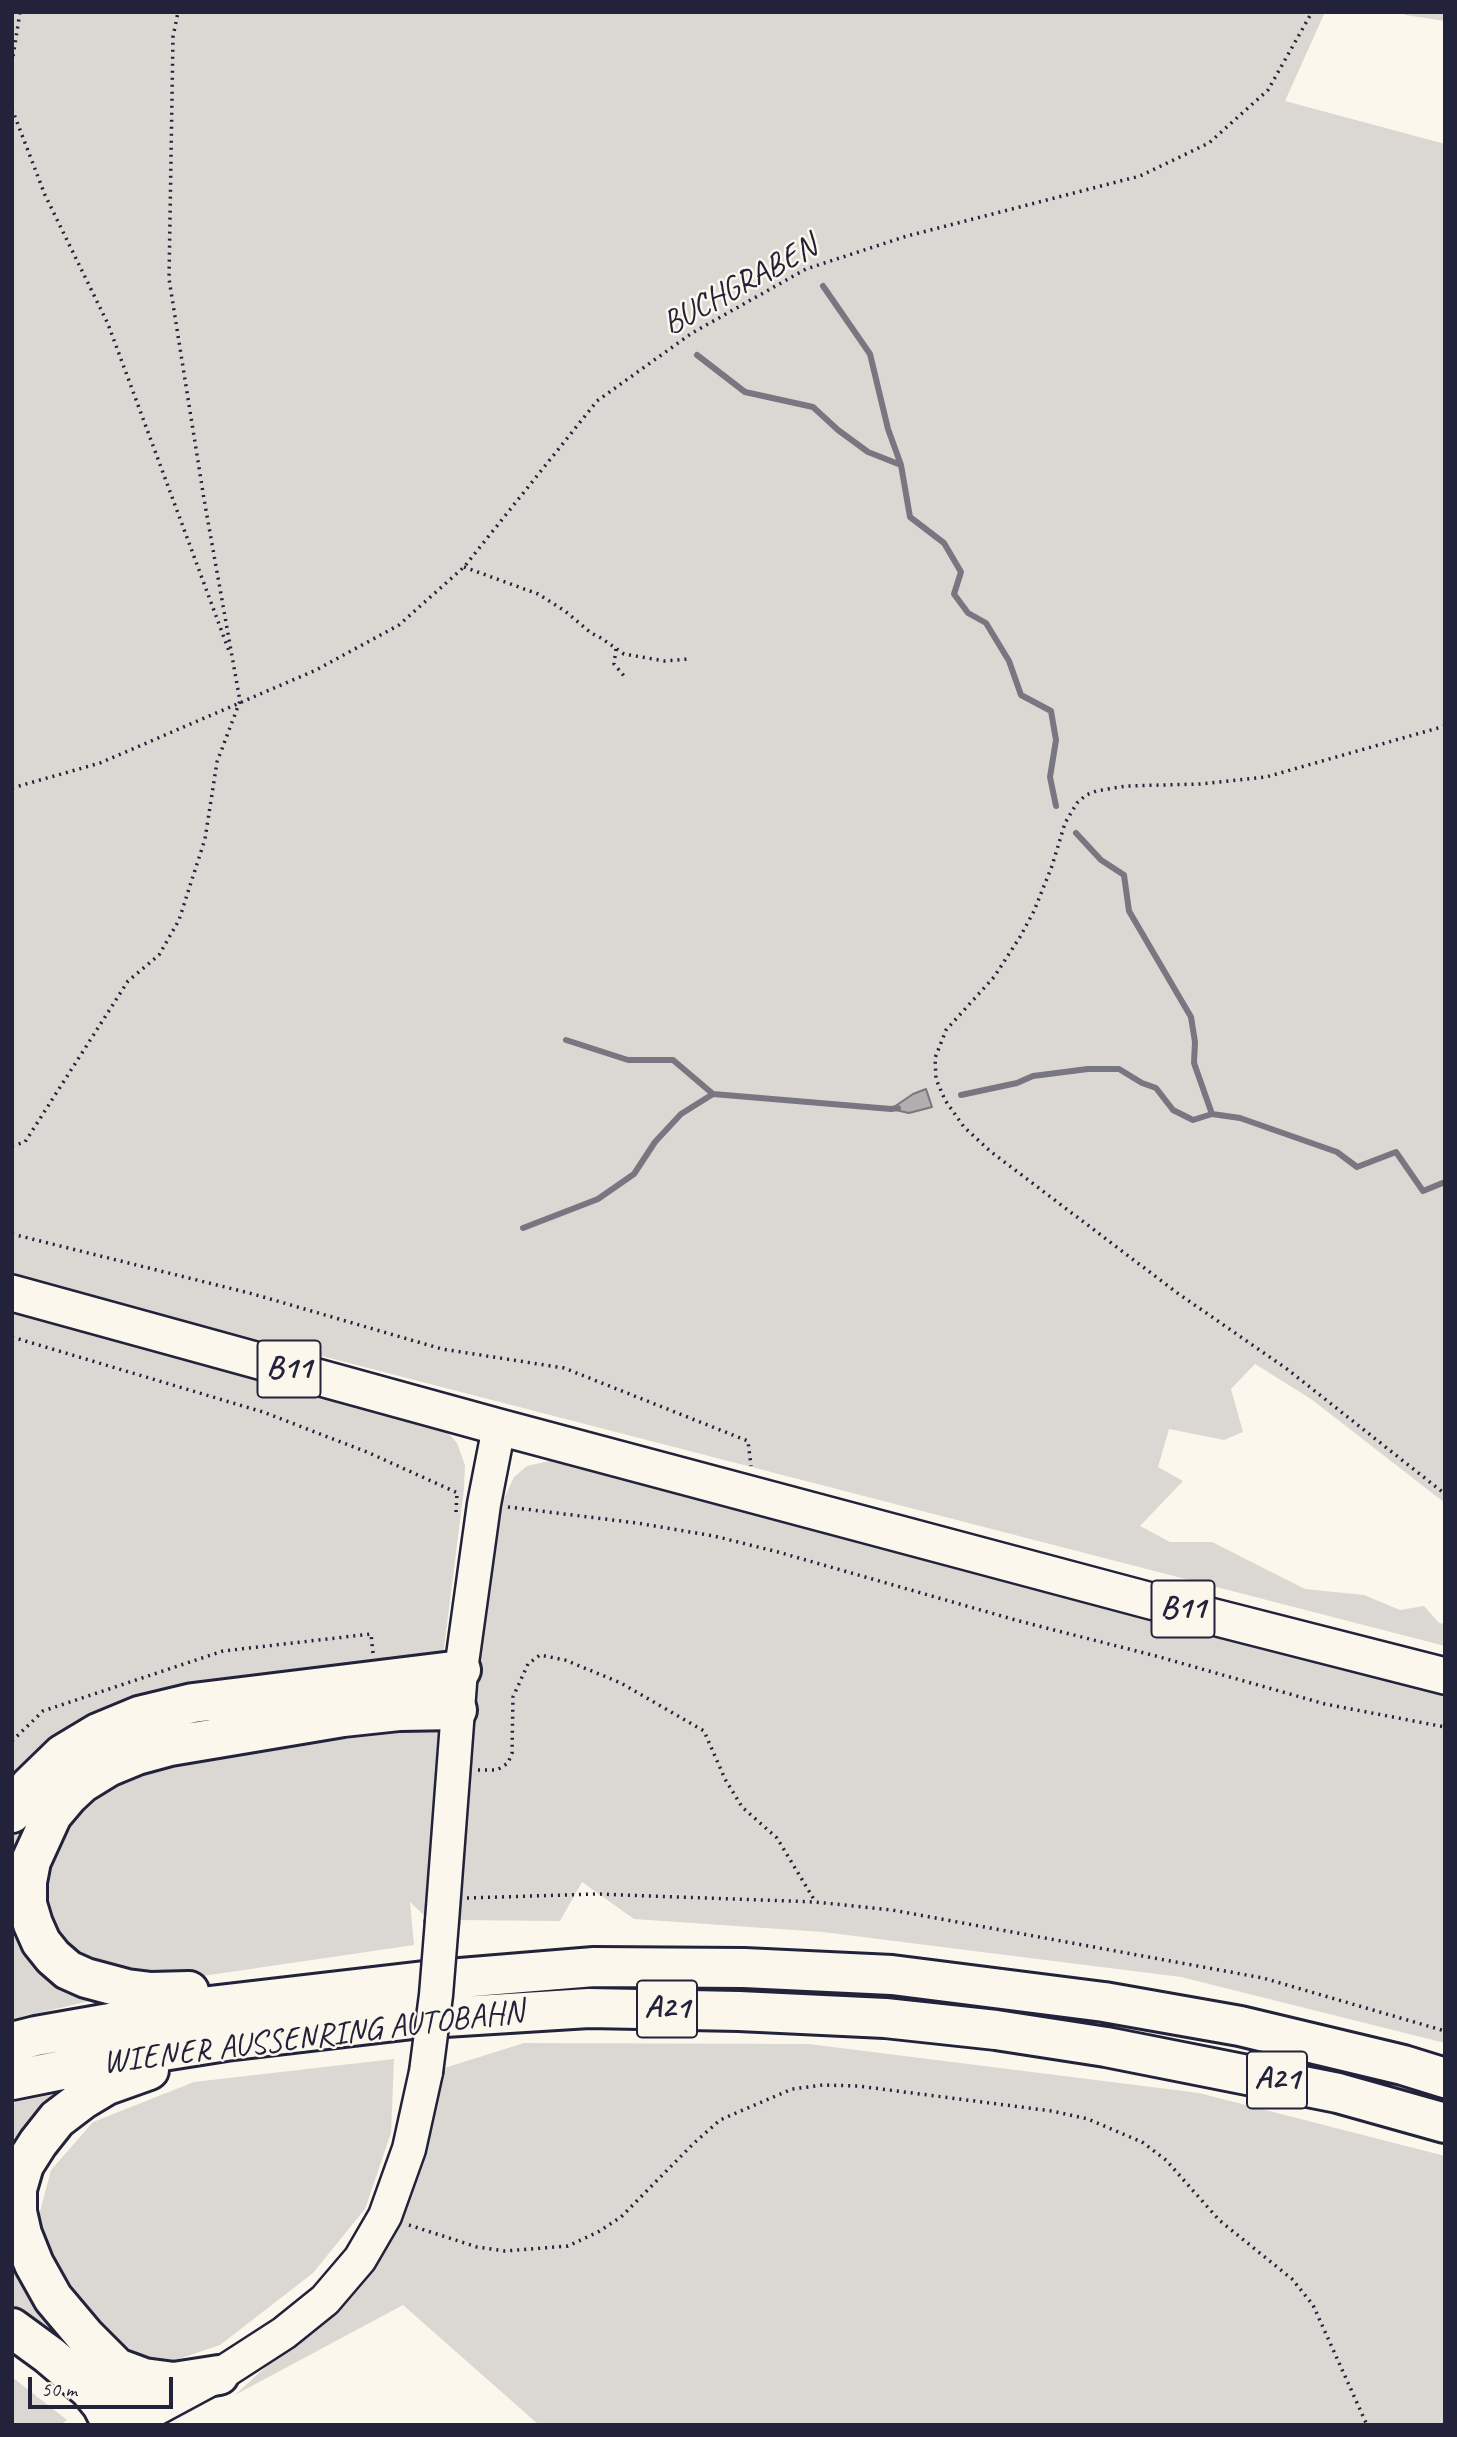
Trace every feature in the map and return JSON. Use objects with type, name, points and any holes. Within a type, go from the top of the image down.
[{"type":"highway","points":[[12,1813],[30,1786],[63,1754],[98,1732],[139,1716],[193,1703],[461,1670]]},
{"type":"highway","points":[[267,1998],[198,1990],[151,1992],[127,1989],[86,1979],[68,1970],[41,1942],[27,1904],[31,1861],[52,1815],[82,1783],[108,1767],[170,1746],[344,1717],[399,1711],[457,1710]]},
{"type":"highway","name":"WIENER AUSSENRING AUTOBAHN","points":[[12,2042],[187,2010],[424,1980],[594,1967],[744,1968],[892,1975],[1104,2002],[1240,2026],[1403,2065],[1445,2078]]},
{"type":"highway","name":"WIENER AUSSENRING AUTOBAHN","points":[[12,2081],[131,2056],[226,2041],[414,2019],[589,2008],[739,2011],[885,2018],[1024,2034],[1210,2066],[1338,2093],[1445,2123]]},
{"type":"highway","points":[[12,2328],[49,2355],[124,2423],[132,2394],[117,2368],[52,2298],[22,2234],[17,2189],[24,2165],[38,2143],[57,2119],[82,2100],[107,2085],[226,2041]]},
{"type":"highway","points":[[117,2368],[144,2378],[174,2382],[219,2375]]},
{"type":"main road","name":"B11","points":[[12,1293],[499,1427],[1151,1601],[1445,1676]]},
{"type":"main road","points":[[124,2423],[219,2375],[284,2333],[325,2300],[360,2259],[385,2216],[409,2149],[426,2071],[436,1995],[454,1771],[470,1498],[499,1427]]},
{"type":"path","points":[[12,63],[20,12]]},
{"type":"path","points":[[12,1146],[25,1142],[128,981],[159,955],[179,920],[205,839],[217,762],[240,701],[169,279],[173,37],[178,12]]},
{"type":"path","name":"BUCHGRABEN","points":[[12,788],[100,763],[316,670],[399,625],[464,567],[597,401],[692,333],[806,269],[907,236],[1140,176],[1209,143],[1268,90],[1311,12]]},
{"type":"path","points":[[12,109],[45,195],[108,324],[233,663]]},
{"type":"path","points":[[464,567],[538,594],[624,654],[665,661],[688,659]]},
{"type":"path","points":[[615,649],[614,664],[625,677]]},
{"type":"path","points":[[1445,726],[1266,777],[1200,785],[1126,786],[1086,795],[1077,803],[1065,823],[1048,876],[1020,937],[993,977],[946,1030],[935,1058],[936,1079],[945,1100],[964,1127],[990,1151],[1176,1292],[1287,1369],[1445,1494]]},
{"type":"path","points":[[12,1234],[253,1294],[442,1349],[564,1368],[748,1441],[751,1473],[749,1493]]},
{"type":"path","points":[[12,1337],[263,1412],[367,1452],[470,1498],[714,1536],[1325,1704],[1445,1727]]},
{"type":"path","points":[[455,1520],[470,1498]]},
{"type":"path","points":[[12,1741],[43,1711],[223,1651],[370,1634],[373,1656]]},
{"type":"path","points":[[454,1771],[497,1770],[508,1763],[512,1753],[513,1698],[523,1671],[540,1655],[565,1660],[621,1683],[704,1731],[725,1779],[742,1807],[777,1838],[815,1902]]},
{"type":"path","points":[[443,1910],[597,1894],[815,1902],[904,1912],[1263,1978],[1445,2031]]},
{"type":"path","points":[[385,2216],[477,2247],[505,2252],[568,2246],[598,2232],[621,2217],[692,2144],[720,2120],[792,2089],[823,2085],[858,2086],[1052,2111],[1088,2119],[1142,2142],[1166,2161],[1219,2220],[1292,2279],[1313,2305],[1367,2425]]},
{"type":"shaded area","points":[[12,12],[1325,12],[1285,101],[1445,144],[1445,1503],[1311,1399],[1255,1364],[1231,1389],[1243,1432],[1224,1440],[1169,1429],[1158,1467],[1183,1481],[1140,1526],[1170,1542],[1212,1542],[1305,1589],[1364,1595],[1400,1610],[1424,1606],[1439,1623],[1445,1624],[1445,1646],[89,1296],[432,1424],[447,1432],[457,1443],[465,1465],[464,1489],[443,1656],[429,1920],[410,1902],[414,1945],[189,1978],[12,2019]]},
{"type":"shaded area","points":[[1402,12],[1445,12],[1445,21],[1405,15]]},
{"type":"shaded area","points":[[926,1089],[932,1107],[909,1113],[891,1109],[913,1094]]},
{"type":"shaded area","points":[[554,1460],[1445,1688],[1445,2043],[1181,1977],[823,1932],[634,1919],[582,1882],[560,1921],[455,1920],[478,1659],[499,1517],[514,1477],[527,1466]]},
{"type":"shaded area","points":[[524,2043],[809,2044],[1199,2093],[1445,2156],[1445,2425],[539,2425],[403,2305],[235,2395],[351,2289],[438,2070]]},
{"type":"shaded area","points":[[394,2059],[391,2133],[365,2209],[313,2273],[220,2345],[161,2365],[108,2337],[66,2286],[38,2219],[51,2170],[93,2122],[194,2082]]},
{"type":"shaded area","points":[[78,2089],[12,2171],[12,2103]]},
{"type":"shaded area","points":[[12,2226],[115,2386],[12,2313]]},
{"type":"shaded area","points":[[12,2377],[67,2420],[61,2425],[12,2425]]},
{"type":"waterway","points":[[823,286],[870,354],[888,429],[901,465],[910,517],[944,543],[961,572],[954,594],[968,613],[986,623],[1009,661],[1021,695],[1051,711],[1056,740],[1050,777],[1056,806]]},
{"type":"waterway","points":[[697,355],[745,392],[813,407],[868,452],[901,465]]},
{"type":"waterway","points":[[1076,833],[1101,860],[1124,875],[1129,911],[1191,1017],[1195,1042],[1194,1063],[1212,1114]]},
{"type":"waterway","points":[[566,1040],[628,1060],[673,1060],[713,1094],[898,1108]]},
{"type":"waterway","points":[[961,1095],[1017,1083],[1033,1076],[1088,1069],[1119,1069],[1156,1088],[1173,1110],[1193,1120],[1212,1114],[1240,1118],[1337,1152],[1357,1167],[1396,1152],[1423,1191],[1445,1182]]},
{"type":"waterway","points":[[523,1228],[598,1199],[634,1174],[655,1142],[681,1114],[713,1094]]}]
